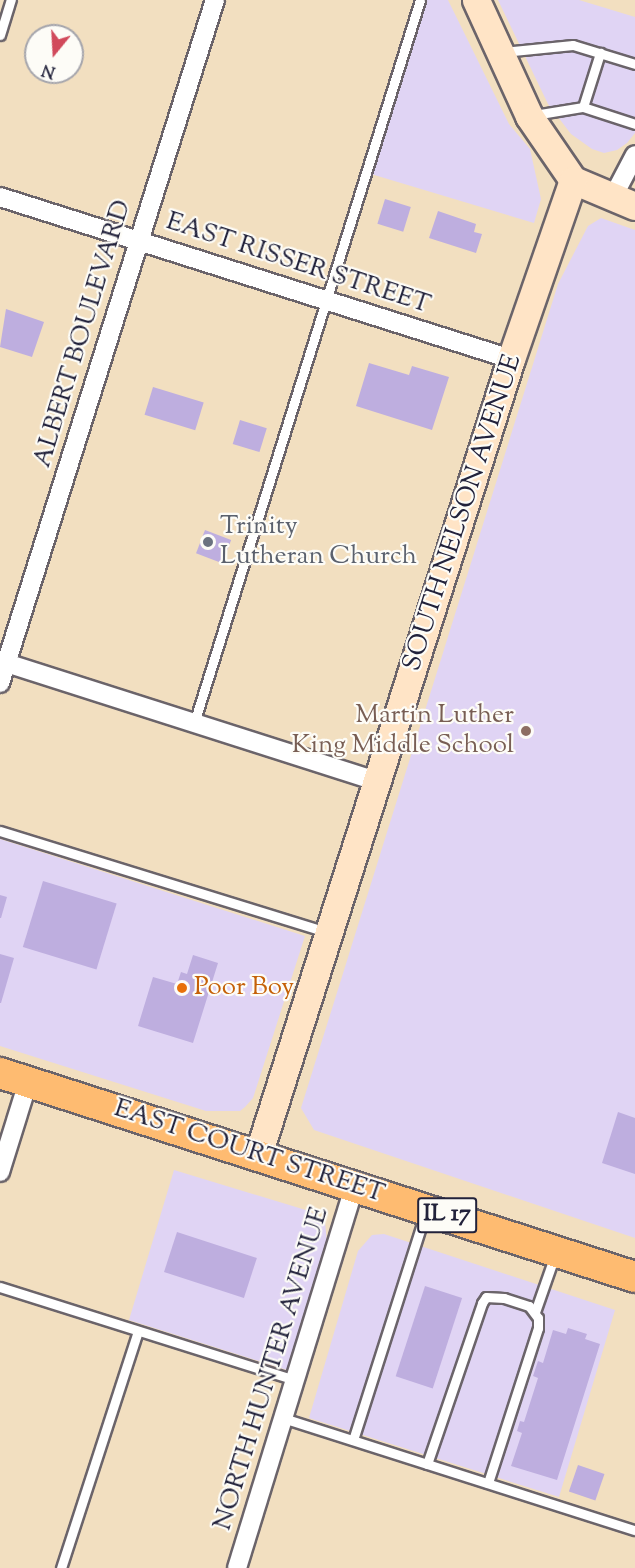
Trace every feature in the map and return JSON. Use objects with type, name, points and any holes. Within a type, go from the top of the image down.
[{"type":"main road","points":[[476,0],[502,52],[528,116],[573,180],[624,202]]},
{"type":"main road","name":"SOUTH NELSON AVENUE","points":[[258,1155],[511,359],[573,180]]},
{"type":"main road","name":"EAST COURT STREET","points":[[0,1073],[355,1185],[635,1277]]},
{"type":"street","name":"ALBERT BOULEVARD","points":[[0,683],[3,662],[215,0]]},
{"type":"street","points":[[624,202],[635,155]]},
{"type":"street","name":"EAST RISSER STREET","points":[[0,197],[511,359]]},
{"type":"street","points":[[3,662],[377,781]]},
{"type":"street","points":[[0,1172],[3,1149],[28,1082]]},
{"type":"street","name":"NORTH HUNTER AVENUE","points":[[237,1568],[355,1185]]},
{"type":"lane","points":[[0,35],[11,0]]},
{"type":"lane","points":[[195,723],[420,0]]},
{"type":"lane","points":[[502,52],[573,45],[635,64]]},
{"type":"lane","points":[[583,107],[600,53]]},
{"type":"lane","points":[[528,116],[583,107],[635,124]]},
{"type":"lane","points":[[0,831],[329,933]]},
{"type":"lane","points":[[353,1440],[426,1208]]},
{"type":"lane","points":[[488,1483],[538,1328],[535,1312],[557,1251]]},
{"type":"lane","points":[[0,1287],[295,1380]]},
{"type":"lane","points":[[427,1464],[486,1297],[504,1298],[529,1306],[535,1312]]},
{"type":"lane","points":[[61,1568],[138,1331]]},
{"type":"lane","points":[[283,1418],[635,1530]]},
{"type":"shaded area","points":[[426,0],[448,0],[509,124],[530,149],[541,199],[534,223],[371,174]]},
{"type":"shaded area","points":[[498,0],[579,0],[635,17],[635,133],[627,143],[617,150],[604,153],[592,149],[571,134],[548,104]]},
{"type":"shaded area","name":"Martin Luther King Middle School","points":[[601,218],[635,230],[635,1238],[314,1130],[301,1108],[558,284],[588,226]]},
{"type":"shaded area","points":[[0,839],[305,936],[253,1098],[245,1107],[240,1111],[206,1111],[0,1046]]},
{"type":"shaded area","points":[[174,1170],[309,1211],[325,1222],[327,1243],[287,1370],[129,1320]]},
{"type":"shaded area","points":[[384,1234],[615,1310],[559,1497],[309,1418],[358,1251],[372,1235]]},
{"type":"building","points":[[385,199],[411,207],[403,232],[377,224]]},
{"type":"building","points":[[438,211],[476,224],[474,232],[482,234],[476,253],[429,238]]},
{"type":"building","points":[[6,309],[44,322],[32,357],[0,347]]},
{"type":"building","points":[[369,363],[409,375],[412,366],[449,377],[432,430],[356,406]]},
{"type":"building","points":[[153,387],[204,402],[195,430],[145,415]]},
{"type":"building","points":[[240,420],[267,428],[259,452],[233,444]]},
{"type":"building","points":[[205,530],[231,540],[222,563],[196,553]]},
{"type":"building","points":[[43,881],[117,904],[96,969],[23,947]]},
{"type":"building","points":[[0,895],[7,897],[1,918],[0,918]]},
{"type":"building","points":[[0,954],[14,958],[1,1003],[0,1003]]},
{"type":"building","points":[[193,955],[218,963],[193,1043],[138,1026],[153,977],[177,984],[181,972],[187,974]]},
{"type":"building","points":[[618,1112],[635,1118],[635,1174],[602,1163]]},
{"type":"building","points":[[177,1232],[257,1258],[244,1298],[164,1272]]},
{"type":"building","points":[[425,1286],[462,1298],[433,1388],[396,1376]]},
{"type":"building","points":[[568,1328],[587,1334],[585,1339],[600,1344],[557,1480],[511,1466],[522,1433],[517,1431],[520,1421],[524,1422],[538,1378],[533,1376],[538,1361],[543,1363],[553,1330],[566,1334]]},
{"type":"building","points":[[578,1465],[604,1474],[595,1501],[569,1491]]},
{"type":"place","name":"Trinity Lutheran Church","points":[[208,542]]},
{"type":"place","name":"Martin Luther King Middle School","points":[[526,731]]},
{"type":"place","name":"Poor Boy","points":[[182,988]]}]
